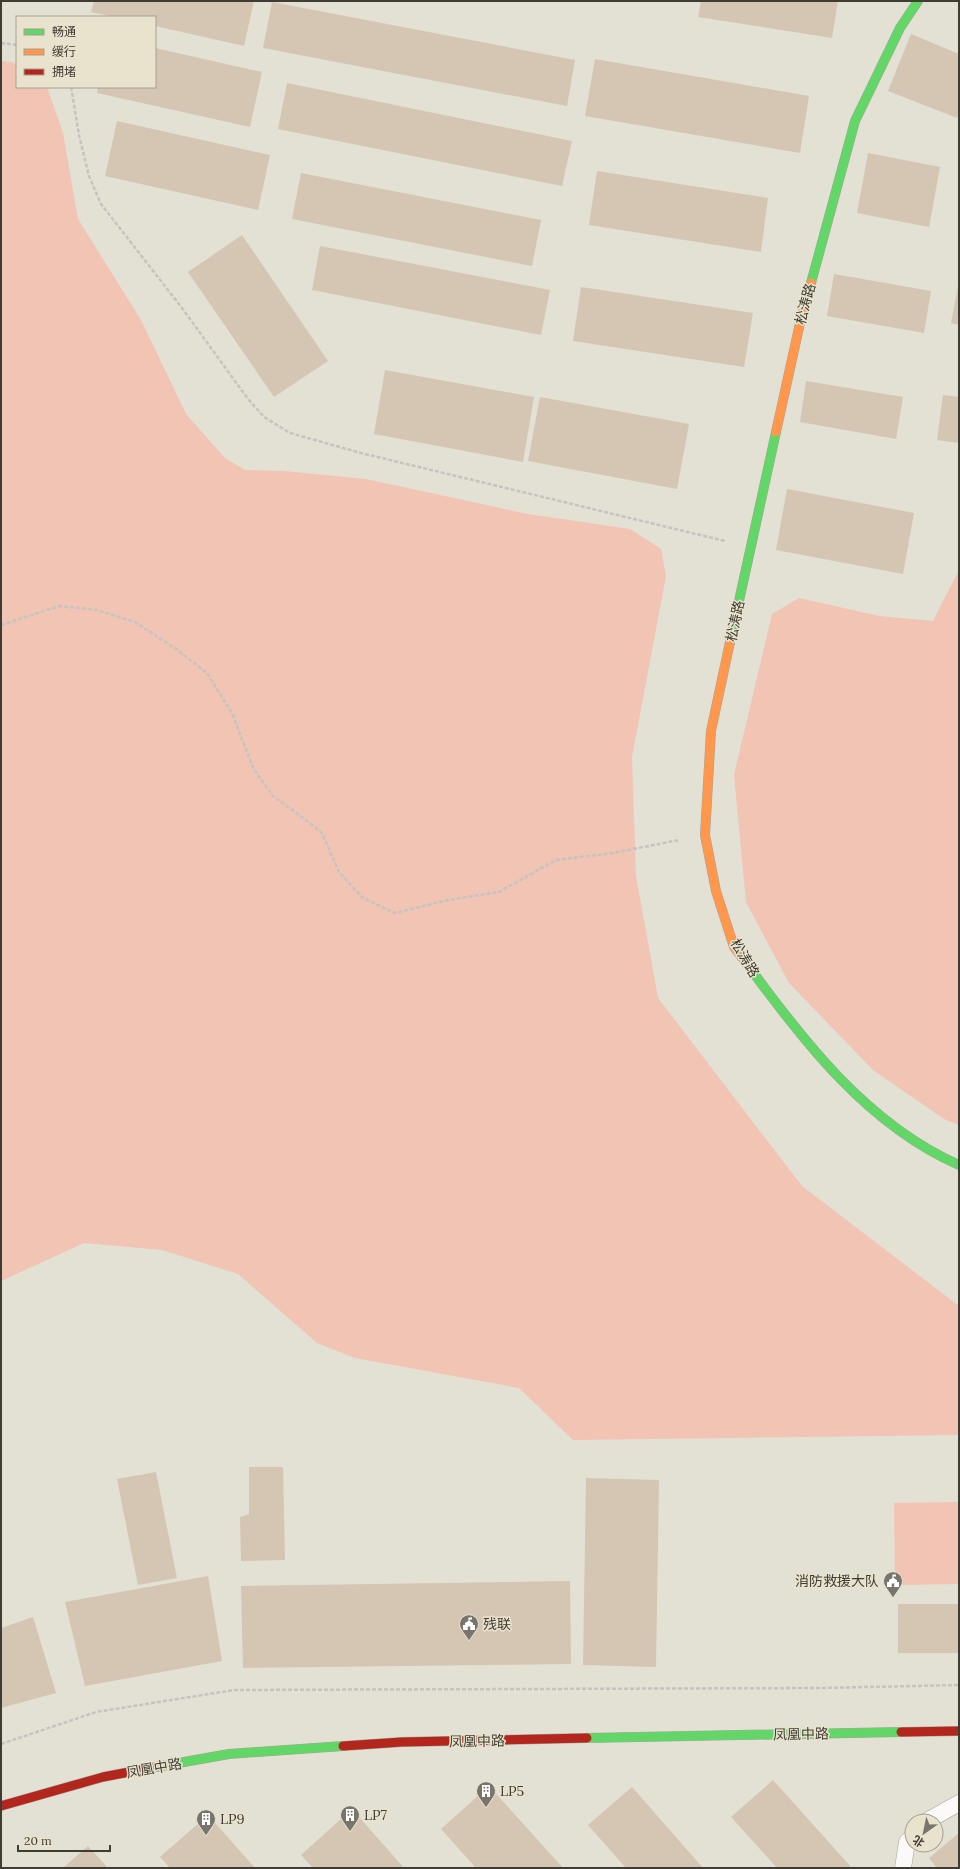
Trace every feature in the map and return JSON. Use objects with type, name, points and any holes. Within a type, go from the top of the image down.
[{"type":"street","name":"松涛路","points":[[918,1],[900,28],[855,121],[802,314],[711,731],[705,835],[716,891],[734,947],[767,992],[811,1049],[875,1112],[936,1155],[959,1165]]},
{"type":"street","name":"凤凰中路","points":[[1,1806],[103,1777],[229,1754],[402,1742],[959,1731]]},
{"type":"lane","points":[[941,1813],[959,1803]]},
{"type":"lane","points":[[903,1868],[905,1853]]},
{"type":"path","points":[[1,43],[16,45]]},
{"type":"path","points":[[71,88],[79,135],[88,169],[101,204],[182,308],[248,399],[264,417],[290,433],[361,453],[751,547]]},
{"type":"path","points":[[1,625],[59,606],[97,610],[135,622],[176,649],[208,674],[233,715],[253,768],[273,796],[306,820],[322,834],[339,872],[363,898],[396,913],[448,900],[499,892],[556,860],[613,853],[705,835]]},
{"type":"path","points":[[1,1744],[96,1712],[234,1690],[822,1688],[959,1685]]},
{"type":"shaded area","points":[[1,61],[12,62],[16,64],[16,88],[47,88],[63,133],[78,219],[141,320],[186,414],[225,458],[245,470],[284,471],[366,479],[528,514],[630,529],[661,549],[666,576],[632,757],[636,876],[658,998],[802,1186],[959,1306],[959,1435],[573,1440],[519,1388],[355,1358],[317,1343],[238,1274],[162,1250],[84,1243],[1,1281]]},
{"type":"shaded area","points":[[959,570],[959,1125],[944,1119],[873,1070],[789,983],[746,902],[734,775],[772,614],[799,598],[879,616],[933,621]]},
{"type":"shaded area","points":[[959,1502],[959,1584],[895,1585],[894,1503]]},
{"type":"building","points":[[94,1],[254,1],[244,46],[156,26],[156,16],[110,16],[91,12]]},
{"type":"building","points":[[701,1],[838,1],[832,38],[698,17]]},
{"type":"building","points":[[272,2],[575,60],[567,106],[263,48]]},
{"type":"building","points":[[911,34],[959,54],[959,112],[957,118],[888,91]]},
{"type":"building","points":[[156,48],[262,72],[250,127],[97,93],[98,88],[156,88]]},
{"type":"building","points":[[595,59],[809,96],[800,153],[585,116]]},
{"type":"building","points":[[287,83],[572,141],[562,186],[278,129]]},
{"type":"building","points":[[117,121],[270,155],[258,210],[105,176]]},
{"type":"building","points":[[868,153],[940,167],[929,227],[857,213]]},
{"type":"building","points":[[597,171],[768,198],[761,252],[589,225]]},
{"type":"building","points":[[301,173],[541,220],[532,266],[292,219]]},
{"type":"building","points":[[242,235],[328,361],[274,397],[188,272]]},
{"type":"building","points":[[320,246],[550,290],[541,335],[312,290]]},
{"type":"building","points":[[834,274],[931,291],[924,333],[827,316]]},
{"type":"building","points":[[959,286],[959,325],[951,323]]},
{"type":"building","points":[[581,287],[753,313],[744,367],[573,341]]},
{"type":"building","points":[[385,370],[534,397],[523,462],[374,434]]},
{"type":"building","points":[[806,381],[903,397],[896,439],[800,422]]},
{"type":"building","points":[[943,395],[959,397],[959,443],[937,440]]},
{"type":"building","points":[[540,397],[689,424],[677,489],[528,461]]},
{"type":"building","points":[[787,489],[914,513],[903,574],[776,550]]},
{"type":"building","points":[[249,1467],[283,1467],[285,1560],[241,1561],[240,1517],[249,1514]]},
{"type":"building","points":[[156,1472],[177,1578],[138,1585],[117,1479]]},
{"type":"building","points":[[586,1478],[659,1480],[656,1667],[583,1665]]},
{"type":"building","points":[[208,1576],[222,1661],[85,1686],[65,1602]]},
{"type":"building","points":[[570,1581],[571,1664],[243,1668],[241,1586]]},
{"type":"building","points":[[898,1604],[959,1604],[959,1653],[898,1653]]},
{"type":"building","points":[[33,1617],[56,1693],[1,1708],[1,1628]]},
{"type":"building","points":[[773,1780],[852,1868],[777,1868],[731,1817]]},
{"type":"building","name":"LP5","points":[[489,1786],[563,1868],[476,1868],[441,1829]]},
{"type":"building","points":[[632,1787],[703,1868],[626,1868],[588,1825]]},
{"type":"building","name":"LP7","points":[[352,1809],[404,1868],[313,1868],[301,1855]]},
{"type":"building","name":"LP9","points":[[208,1815],[255,1868],[170,1868],[160,1857]]},
{"type":"building","points":[[959,1833],[959,1868],[937,1868],[929,1858],[935,1853],[944,1853],[944,1846]]},
{"type":"building","points":[[88,1846],[108,1868],[63,1868]]},
{"type":"traffic: fast","points":[[811,283],[855,121],[900,28],[918,1]]},
{"type":"traffic: fast","points":[[730,642],[776,432]]},
{"type":"traffic: fast","points":[[747,964],[791,1023],[840,1079],[896,1128],[926,1148],[959,1165]]},
{"type":"traffic: fast","points":[[587,1738],[901,1732]]},
{"type":"traffic: fast","points":[[156,1767],[229,1754],[343,1746]]},
{"type":"traffic: slow","points":[[776,432],[802,314],[811,283]]},
{"type":"traffic: slow","points":[[730,642],[711,731],[705,835],[716,891],[734,947],[747,964]]},
{"type":"traffic: jam","points":[[901,1732],[959,1731]]},
{"type":"traffic: jam","points":[[343,1746],[402,1742],[587,1738]]},
{"type":"traffic: jam","points":[[1,1806],[103,1777],[156,1767]]},
{"type":"place","name":"消防救援大队","points":[[893,1598]]},
{"type":"place","name":"残联","points":[[469,1641]]},
{"type":"place","name":"LP5","points":[[486,1808]]},
{"type":"place","name":"LP7","points":[[350,1832]]},
{"type":"place","name":"LP9","points":[[206,1836]]}]
